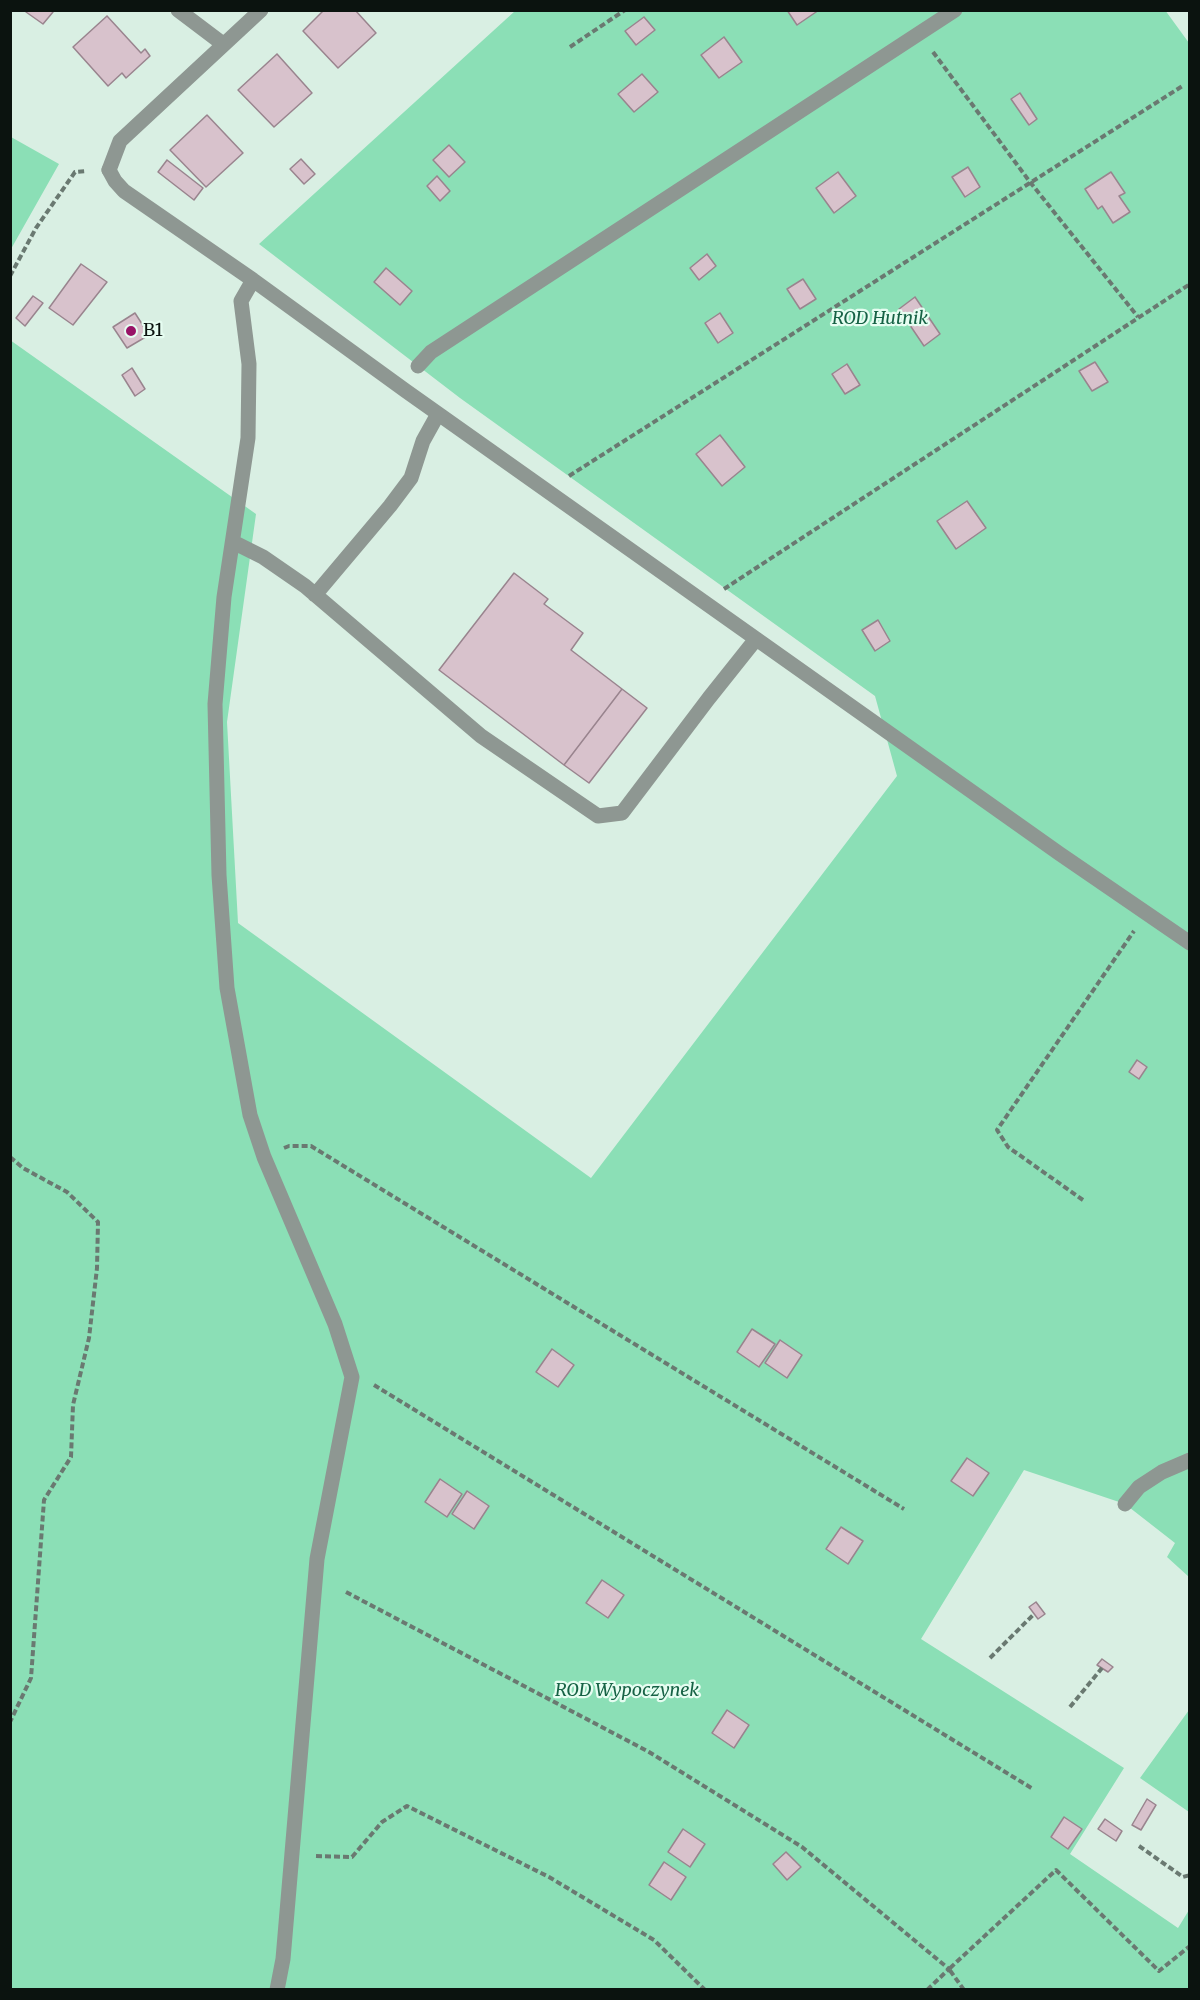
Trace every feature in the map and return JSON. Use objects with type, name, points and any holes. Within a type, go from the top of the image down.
[{"type":"street","points":[[178,10],[223,44]]},
{"type":"street","points":[[261,10],[120,141],[109,170],[124,191],[253,280],[703,602],[1190,943]]},
{"type":"street","points":[[418,366],[431,352],[955,10]]},
{"type":"street","points":[[253,280],[241,301],[249,364],[248,438],[224,597],[215,704],[219,875],[227,988],[249,1115],[264,1157],[335,1324],[352,1377],[317,1559],[283,1959],[277,1989]]},
{"type":"street","points":[[315,595],[411,478],[423,441],[438,414]]},
{"type":"street","points":[[233,542],[262,557],[315,595],[481,736],[598,816],[622,813],[756,639]]},
{"type":"street","points":[[1125,1503],[1139,1487],[1162,1472],[1190,1460]]},
{"type":"path","points":[[570,47],[625,10]]},
{"type":"path","points":[[920,33],[1030,182],[1138,317]]},
{"type":"path","points":[[569,476],[1184,85]]},
{"type":"path","points":[[10,276],[36,228],[75,172],[109,170]]},
{"type":"path","points":[[703,602],[1190,284]]},
{"type":"path","points":[[1083,1200],[1008,1147],[997,1130],[1146,913]]},
{"type":"path","points":[[264,1157],[289,1146],[310,1146],[904,1509]]},
{"type":"path","points":[[10,1157],[23,1168],[67,1192],[98,1222],[96,1268],[88,1338],[73,1405],[71,1457],[44,1500],[31,1678],[10,1722]]},
{"type":"path","points":[[352,1377],[379,1387],[1033,1789]]},
{"type":"path","points":[[346,1592],[649,1752],[793,1841],[949,1969],[964,1989]]},
{"type":"path","points":[[990,1658],[1034,1614]]},
{"type":"path","points":[[1070,1707],[1102,1668]]},
{"type":"path","points":[[292,1854],[351,1857],[382,1822],[407,1806],[549,1877],[654,1940],[705,1989]]},
{"type":"path","points":[[1139,1846],[1183,1877],[1190,1875]]},
{"type":"path","points":[[927,1989],[1056,1870],[1159,1971],[1190,1946]]},
{"type":"green space","points":[[1165,10],[1189,43],[1189,1577],[1167,1557],[1175,1543],[1125,1504],[1024,1470],[921,1639],[1124,1768],[1070,1854],[1178,1928],[1189,1910],[1189,1989],[11,1989],[10,340],[256,514],[227,722],[238,923],[591,1178],[897,776],[875,696],[460,398],[259,244],[515,11]]},
{"type":"green space","points":[[11,137],[59,164],[11,249]]},
{"type":"green space","points":[[1189,1710],[1189,1812],[1140,1778]]},
{"type":"building","points":[[27,10],[51,10],[53,12],[43,24],[26,12]]},
{"type":"building","points":[[324,10],[355,10],[376,33],[338,68],[303,31]]},
{"type":"building","points":[[787,10],[819,10],[797,25]]},
{"type":"building","points":[[107,16],[141,53],[145,49],[150,56],[126,78],[122,73],[108,86],[73,47]]},
{"type":"building","points":[[644,17],[655,30],[636,45],[625,31]]},
{"type":"building","points":[[724,37],[742,62],[719,78],[701,55]]},
{"type":"building","points":[[277,54],[312,93],[274,127],[238,90]]},
{"type":"building","points":[[642,74],[658,92],[634,112],[618,94]]},
{"type":"building","points":[[1020,93],[1037,119],[1029,125],[1011,99]]},
{"type":"building","points":[[207,115],[243,153],[206,187],[170,150]]},
{"type":"building","points":[[449,145],[465,162],[449,177],[433,160]]},
{"type":"building","points":[[301,159],[315,174],[304,184],[290,169]]},
{"type":"building","points":[[167,160],[203,188],[194,200],[158,172]]},
{"type":"building","points":[[968,167],[980,187],[965,197],[952,177]]},
{"type":"building","points":[[838,172],[856,196],[834,213],[816,188]]},
{"type":"building","points":[[1111,172],[1125,193],[1119,196],[1130,212],[1113,223],[1102,206],[1098,209],[1085,189]]},
{"type":"building","points":[[437,176],[450,191],[440,201],[427,186]]},
{"type":"building","points":[[707,254],[716,266],[699,280],[690,268]]},
{"type":"building","points":[[81,264],[107,282],[73,325],[49,308]]},
{"type":"building","points":[[386,268],[412,291],[400,305],[374,282]]},
{"type":"building","points":[[803,279],[816,299],[800,309],[787,289]]},
{"type":"building","points":[[33,296],[43,303],[25,326],[16,318]]},
{"type":"building","points":[[915,297],[940,334],[924,346],[899,309]]},
{"type":"building","name":"B1","points":[[135,313],[149,335],[127,348],[113,327]]},
{"type":"building","points":[[720,313],[733,333],[718,343],[705,323]]},
{"type":"building","points":[[1095,362],[1108,382],[1092,391],[1079,371]]},
{"type":"building","points":[[847,364],[860,385],[845,394],[832,374]]},
{"type":"building","points":[[132,368],[145,389],[135,396],[122,375]]},
{"type":"building","points":[[720,435],[745,467],[722,486],[696,454]]},
{"type":"building","points":[[967,501],[986,528],[956,549],[937,521]]},
{"type":"building","points":[[514,573],[548,599],[544,604],[583,633],[571,650],[622,689],[564,765],[439,670]]},
{"type":"building","points":[[878,620],[890,641],[875,651],[862,630]]},
{"type":"building","points":[[622,689],[647,708],[589,783],[564,765]]},
{"type":"building","points":[[1137,1060],[1147,1067],[1139,1079],[1129,1072]]},
{"type":"building","points":[[752,1329],[775,1344],[759,1367],[737,1352]]},
{"type":"building","points":[[780,1340],[802,1355],[787,1378],[765,1363]]},
{"type":"building","points":[[552,1349],[574,1365],[558,1387],[536,1372]]},
{"type":"building","points":[[967,1458],[989,1473],[973,1496],[951,1481]]},
{"type":"building","points":[[440,1479],[462,1494],[447,1517],[425,1502]]},
{"type":"building","points":[[467,1491],[489,1506],[474,1529],[452,1514]]},
{"type":"building","points":[[841,1527],[863,1541],[848,1564],[826,1549]]},
{"type":"building","points":[[602,1580],[624,1595],[608,1618],[586,1603]]},
{"type":"building","points":[[1036,1602],[1045,1614],[1038,1619],[1029,1607]]},
{"type":"building","points":[[1102,1659],[1113,1667],[1108,1672],[1097,1665]]},
{"type":"building","points":[[727,1710],[749,1725],[734,1748],[712,1733]]},
{"type":"building","points":[[1147,1799],[1156,1805],[1141,1830],[1132,1825]]},
{"type":"building","points":[[1064,1817],[1082,1829],[1068,1849],[1051,1837]]},
{"type":"building","points":[[1105,1819],[1122,1831],[1116,1841],[1098,1829]]},
{"type":"building","points":[[683,1829],[705,1844],[690,1867],[668,1852]]},
{"type":"building","points":[[786,1852],[801,1867],[787,1880],[773,1864]]},
{"type":"building","points":[[664,1862],[686,1877],[671,1900],[649,1885]]},
{"type":"place","name":"B1","points":[[131,331]]},
{"type":"park label","name":"ROD Hutnik","points":[[880,319]]},
{"type":"park label","name":"ROD Wypoczynek","points":[[627,1691]]}]
